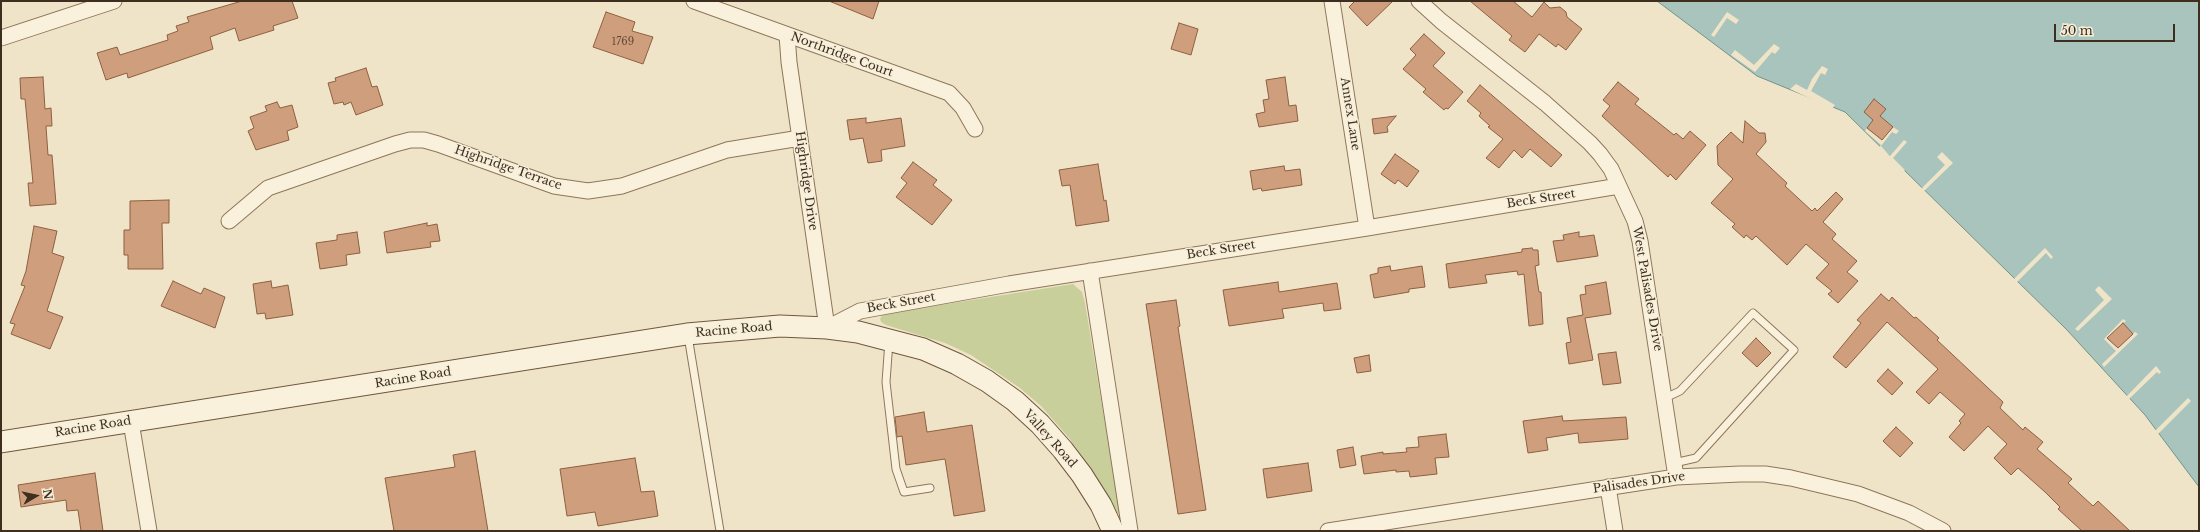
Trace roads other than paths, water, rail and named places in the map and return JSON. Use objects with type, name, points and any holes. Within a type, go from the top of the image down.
[{"type":"main road","name":"Racine Road","points":[[1,442],[687,334],[758,327],[827,328]]},
{"type":"main road","name":"Valley Road","points":[[827,328],[858,332],[890,339],[923,349],[957,364],[987,381],[1015,401],[1040,424],[1082,475],[1101,505],[1113,531]]},
{"type":"street","points":[[1,38],[114,1]]},
{"type":"street","name":"Northridge Court","points":[[694,1],[949,93],[963,108],[975,129]]},
{"type":"street","name":"Annex Lane","points":[[1332,1],[1367,228]]},
{"type":"street","name":"West Palisades Drive","points":[[1419,1],[1545,103],[1590,143],[1604,159],[1619,186],[1635,220],[1640,241],[1675,470]]},
{"type":"street","name":"Highridge Drive","points":[[787,35],[827,328]]},
{"type":"street","name":"Highridge Terrace","points":[[229,220],[268,188],[410,140],[424,140],[438,144],[554,186],[588,191],[622,186],[727,150],[800,138]]},
{"type":"street","name":"Beck Street","points":[[827,328],[860,311],[1090,271],[1367,228],[1619,186]]},
{"type":"street","points":[[1090,271],[1130,531]]},
{"type":"street","points":[[131,422],[149,531]]},
{"type":"street","name":"Palisades Drive","points":[[1328,531],[1382,527],[1608,487],[1675,470],[1713,474],[1765,474],[1826,485],[1891,506],[1943,531]]},
{"type":"street","points":[[1608,487],[1615,531]]},
{"type":"lane","points":[[1664,398],[1680,391],[1753,313],[1794,350],[1696,458],[1675,470]]},
{"type":"lane","points":[[687,334],[720,531]]},
{"type":"lane","points":[[890,339],[886,382],[896,469],[904,492],[930,488]]},
{"type":"water","points":[[1657,1],[2199,1],[2199,487],[2145,415],[2067,330],[1845,112],[1757,76]]}]
